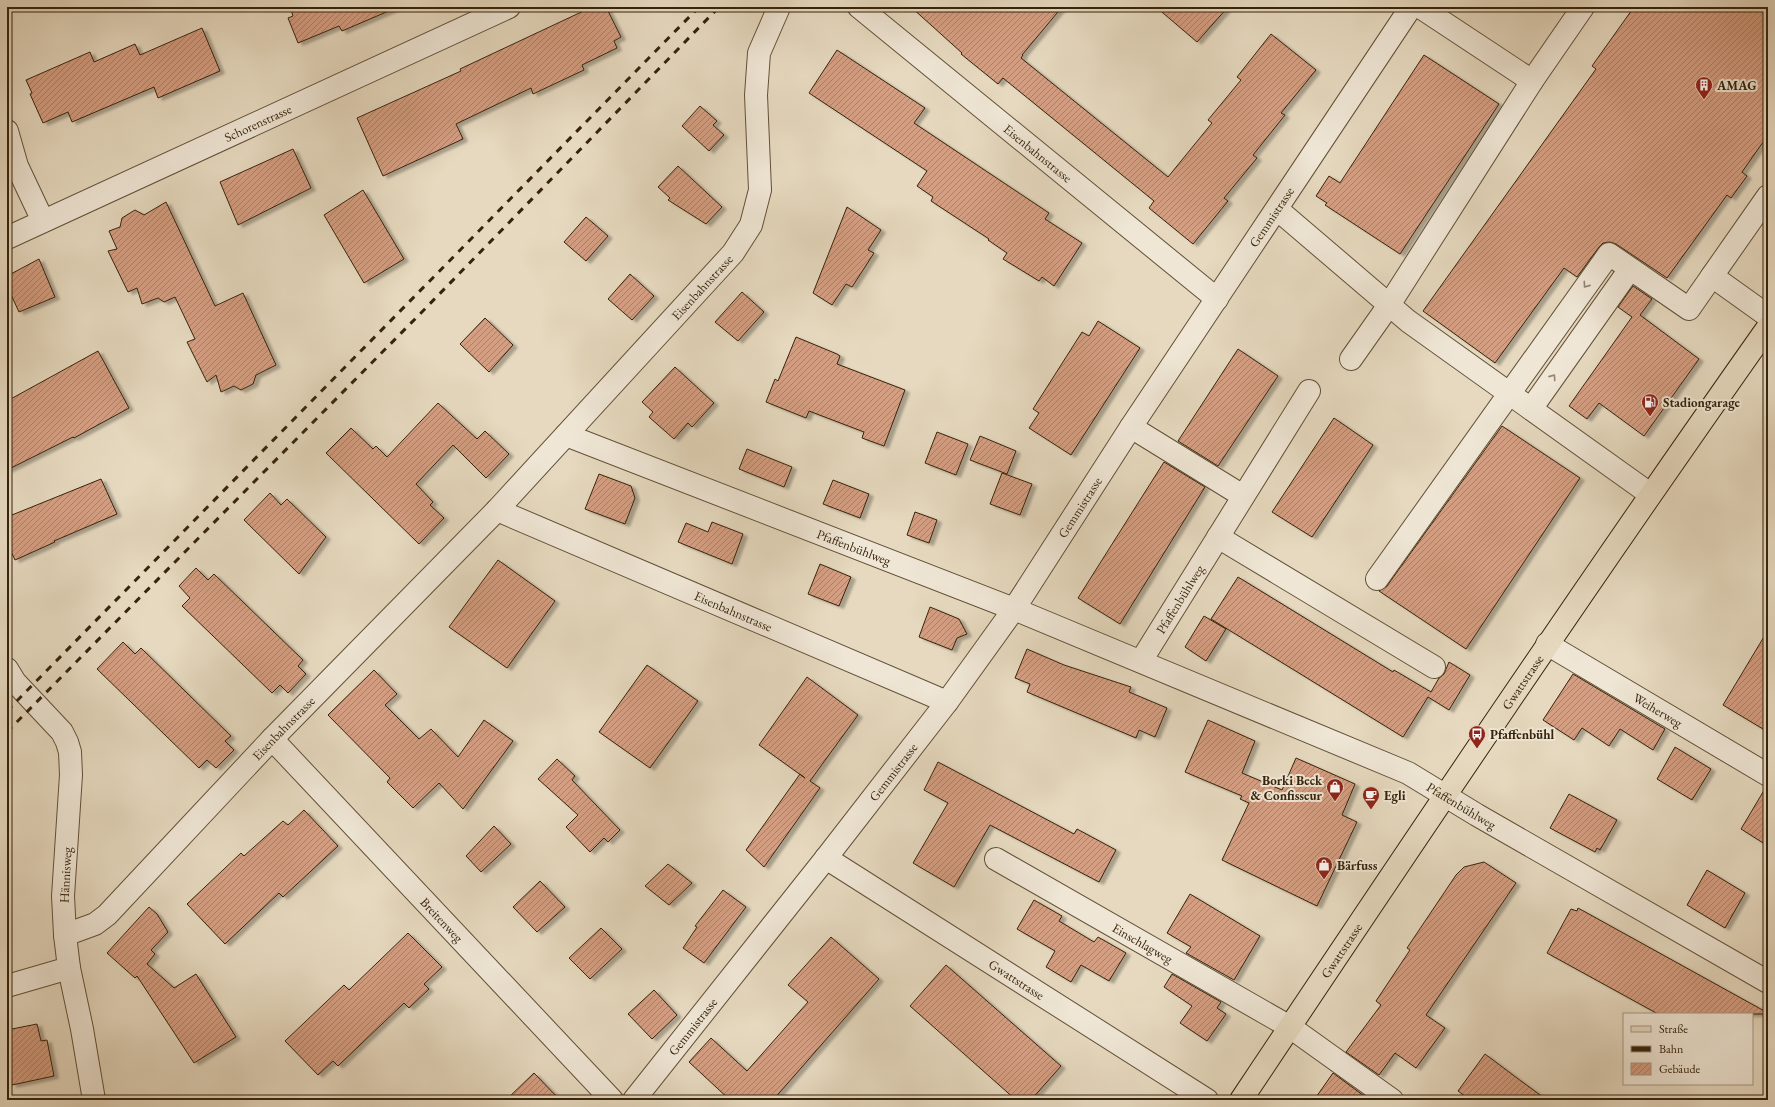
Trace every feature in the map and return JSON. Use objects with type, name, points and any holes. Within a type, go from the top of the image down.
[{"type":"main road","name":"Gwattstrasse","points":[[1241,1100],[1547,644],[1650,494],[1768,328]]},
{"type":"street","name":"Schorenstrasse","points":[[7,238],[509,7]]},
{"type":"street","name":"Eisenbahnstrasse","points":[[65,935],[95,924],[107,915],[272,739],[497,510],[733,253],[751,225],[760,190],[756,95],[759,53],[779,7]]},
{"type":"street","name":"Eisenbahnstrasse","points":[[859,7],[1217,299]]},
{"type":"street","name":"Gemmistrasse","points":[[634,1100],[826,858],[947,702],[1014,609],[1131,427],[1411,7]]},
{"type":"street","points":[[1420,7],[1532,81]]},
{"type":"street","points":[[1351,360],[1389,305],[1532,81],[1583,7]]},
{"type":"street","points":[[7,131],[17,166],[44,221]]},
{"type":"street","points":[[1377,579],[1609,254],[1689,309],[1768,196]]},
{"type":"street","points":[[1277,209],[1408,321],[1650,494]]},
{"type":"street","points":[[1531,409],[1630,269]]},
{"type":"street","points":[[1712,276],[1768,316]]},
{"type":"street","points":[[1131,427],[1243,496],[1309,390]]},
{"type":"street","name":"Pfaffenbühlweg","points":[[566,435],[1014,609],[1408,773],[1768,982]]},
{"type":"street","name":"Pfaffenbühlweg","points":[[1140,661],[1243,496]]},
{"type":"street","name":"Eisenbahnstrasse","points":[[497,510],[947,702]]},
{"type":"street","points":[[1218,537],[1434,667]]},
{"type":"street","name":"Weiherweg","points":[[1547,644],[1768,775]]},
{"type":"street","name":"Hännisweg","points":[[7,669],[15,682],[62,732],[70,752],[71,775],[63,896],[65,935],[69,968],[82,1029],[94,1100]]},
{"type":"street","name":"Breitenweg","points":[[272,739],[612,1100]]},
{"type":"street","name":"Gwattstrasse","points":[[826,858],[1207,1100]]},
{"type":"street","name":"Einschlagweg","points":[[996,859],[1290,1027],[1392,1100]]},
{"type":"street","points":[[7,986],[69,968]]},
{"type":"building","points":[[290,7],[398,7],[342,31],[339,26],[298,43],[288,18],[293,16]]},
{"type":"building","points":[[592,7],[606,7],[621,37],[614,41],[617,48],[582,65],[584,70],[533,94],[531,88],[456,124],[463,139],[383,176],[357,118],[461,71],[460,69]]},
{"type":"building","points":[[911,7],[1062,7],[1021,58],[1168,177],[1212,123],[1208,120],[1241,80],[1237,77],[1271,34],[1316,70],[1281,113],[1285,115],[1253,155],[1257,158],[1224,198],[1228,201],[1193,244],[1149,208],[1154,201],[1003,78],[998,84],[961,54],[962,53]]},
{"type":"building","points":[[1156,7],[1228,7],[1197,42]]},
{"type":"building","points":[[1634,7],[1768,7],[1768,135],[1742,172],[1747,176],[1731,198],[1727,195],[1667,278],[1616,244],[1610,242],[1603,243],[1577,277],[1564,268],[1495,363],[1423,311],[1596,69],[1592,66]]},
{"type":"building","points":[[202,28],[220,71],[158,98],[154,87],[72,122],[68,112],[43,123],[30,94],[32,93],[26,80],[90,52],[94,62],[135,44],[140,55]]},
{"type":"building","points":[[837,50],[925,108],[914,123],[1049,213],[1045,219],[1082,243],[1054,286],[1042,277],[1039,281],[1003,259],[1007,253],[988,240],[989,239],[931,201],[933,197],[917,186],[927,171],[809,93]]},
{"type":"building","points":[[1424,55],[1499,104],[1400,254],[1325,205],[1327,203],[1316,196],[1329,176],[1340,183]]},
{"type":"building","points":[[700,106],[717,121],[713,125],[724,135],[709,151],[682,126]]},
{"type":"building","points":[[293,149],[311,188],[238,225],[220,182]]},
{"type":"building","points":[[678,166],[722,207],[706,224],[668,200],[670,198],[658,187]]},
{"type":"building","points":[[363,190],[404,259],[364,283],[324,215]]},
{"type":"building","points":[[166,202],[215,306],[243,293],[276,365],[256,375],[253,384],[241,390],[234,386],[221,392],[216,375],[207,382],[187,342],[195,339],[175,297],[164,302],[158,298],[142,304],[137,288],[128,292],[108,251],[117,249],[109,231],[120,227],[122,218],[135,210],[144,215]]},
{"type":"building","points":[[847,207],[881,230],[868,250],[874,253],[852,287],[846,284],[832,305],[813,293]]},
{"type":"building","points":[[586,217],[608,236],[586,261],[564,242]]},
{"type":"building","points":[[39,259],[55,297],[19,312],[7,286],[7,276]]},
{"type":"building","points":[[630,274],[654,296],[632,320],[608,299]]},
{"type":"building","points":[[1633,286],[1652,299],[1640,315],[1699,359],[1644,436],[1599,403],[1587,419],[1569,406],[1632,317],[1618,307]]},
{"type":"building","points":[[742,292],[764,312],[738,341],[715,322]]},
{"type":"building","points":[[485,318],[513,345],[489,372],[460,344]]},
{"type":"building","points":[[1098,321],[1140,348],[1071,455],[1029,428],[1039,413],[1033,409],[1082,332],[1089,336]]},
{"type":"building","points":[[796,337],[837,354],[840,356],[837,364],[905,390],[884,446],[862,438],[864,432],[809,411],[806,418],[766,402],[775,379],[778,381]]},
{"type":"building","points":[[1238,349],[1278,376],[1218,466],[1178,441]]},
{"type":"building","points":[[98,351],[129,408],[74,438],[73,437],[7,470],[7,401]]},
{"type":"building","points":[[675,367],[714,403],[692,427],[688,423],[674,439],[649,417],[653,412],[642,402]]},
{"type":"building","points":[[438,403],[477,439],[485,431],[509,454],[486,478],[453,445],[416,484],[433,502],[430,505],[444,518],[419,544],[326,453],[351,428],[373,449],[376,446],[387,457]]},
{"type":"building","points":[[1334,418],[1373,445],[1312,537],[1272,512]]},
{"type":"building","points":[[1502,426],[1580,478],[1466,649],[1379,591],[1387,586]]},
{"type":"building","points":[[937,432],[968,444],[956,475],[925,463]]},
{"type":"building","points":[[980,436],[1016,451],[1007,474],[970,460]]},
{"type":"building","points":[[747,449],[792,467],[784,487],[739,469]]},
{"type":"building","points":[[1164,462],[1205,487],[1120,624],[1078,598]]},
{"type":"building","points":[[1002,473],[1032,484],[1020,515],[990,504]]},
{"type":"building","points":[[599,474],[631,486],[635,498],[625,524],[585,509]]},
{"type":"building","points":[[101,479],[117,514],[54,541],[55,542],[15,560],[7,543],[7,517]]},
{"type":"building","points":[[833,480],[869,494],[860,518],[823,504]]},
{"type":"building","points":[[270,493],[281,505],[287,499],[326,537],[299,574],[244,520]]},
{"type":"building","points":[[915,512],[937,520],[929,543],[907,535]]},
{"type":"building","points":[[712,522],[743,534],[732,564],[678,542],[686,523],[708,532]]},
{"type":"building","points":[[498,560],[555,601],[507,668],[449,627]]},
{"type":"building","points":[[820,564],[851,577],[839,606],[808,594]]},
{"type":"building","points":[[196,568],[208,580],[214,574],[303,660],[298,666],[306,674],[288,693],[280,685],[272,693],[182,606],[190,598],[179,586]]},
{"type":"building","points":[[1238,577],[1393,672],[1394,670],[1431,692],[1439,678],[1444,674],[1449,662],[1470,675],[1449,710],[1428,697],[1403,737],[1211,619]]},
{"type":"building","points":[[930,607],[959,619],[967,634],[957,638],[952,650],[919,637]]},
{"type":"building","points":[[1204,616],[1226,629],[1206,661],[1185,647]]},
{"type":"building","points":[[1768,630],[1768,732],[1723,705]]},
{"type":"building","points":[[123,642],[135,654],[141,648],[231,736],[225,741],[234,750],[216,768],[207,760],[199,768],[97,669]]},
{"type":"building","points":[[1027,649],[1064,665],[1131,687],[1129,692],[1167,708],[1155,737],[1139,730],[1136,738],[1027,692],[1030,684],[1015,678]]},
{"type":"building","points":[[647,665],[698,701],[650,768],[599,732]]},
{"type":"building","points":[[374,670],[397,694],[385,705],[419,739],[431,729],[458,757],[484,720],[513,741],[463,809],[439,783],[413,808],[387,782],[390,778],[328,715]]},
{"type":"building","points":[[1573,674],[1665,729],[1653,750],[1620,729],[1609,746],[1582,728],[1574,740],[1543,720]]},
{"type":"building","points":[[807,677],[858,715],[810,781],[820,788],[764,867],[746,850],[800,774],[759,745]]},
{"type":"building","points":[[1208,720],[1255,741],[1242,773],[1282,790],[1296,758],[1355,784],[1342,815],[1357,822],[1317,906],[1222,860],[1249,803],[1240,799],[1242,796],[1185,772]]},
{"type":"building","points":[[1675,747],[1711,769],[1692,800],[1657,779]]},
{"type":"building","points":[[557,759],[575,776],[572,780],[620,830],[608,842],[604,838],[590,852],[566,827],[578,815],[538,779]]},
{"type":"building","points":[[938,762],[1074,834],[1077,829],[1116,850],[1099,882],[990,825],[954,887],[913,863],[948,803],[924,790]]},
{"type":"building","points":[[1766,787],[1768,787],[1768,846],[1741,829]]},
{"type":"building","points":[[1569,794],[1617,820],[1600,850],[1597,848],[1595,852],[1550,828]]},
{"type":"building","points":[[304,810],[338,846],[283,897],[279,893],[225,944],[187,904],[241,853],[244,856],[283,821],[288,825]]},
{"type":"building","points":[[494,826],[511,844],[481,872],[466,856]]},
{"type":"building","points":[[1484,862],[1516,883],[1426,1015],[1445,1028],[1416,1068],[1395,1053],[1379,1075],[1346,1052],[1381,1005],[1376,1001],[1410,950],[1407,948],[1456,875],[1464,867]]},
{"type":"building","points":[[668,864],[692,883],[669,905],[645,886]]},
{"type":"building","points":[[1707,870],[1745,893],[1725,928],[1687,905]]},
{"type":"building","points":[[540,881],[565,907],[537,932],[513,907]]},
{"type":"building","points":[[723,890],[746,907],[704,963],[683,948],[697,927],[695,926]]},
{"type":"building","points":[[1190,894],[1260,936],[1234,980],[1186,953],[1191,947],[1167,933]]},
{"type":"building","points":[[1034,900],[1062,916],[1059,921],[1094,942],[1098,937],[1126,953],[1109,981],[1081,965],[1071,982],[1046,967],[1055,951],[1017,929]]},
{"type":"building","points":[[149,907],[157,914],[168,932],[151,950],[155,954],[147,964],[174,988],[196,974],[236,1037],[194,1063],[137,976],[135,978],[107,953]]},
{"type":"building","points":[[1578,908],[1768,1014],[1656,1013],[1547,953],[1571,909],[1577,911]]},
{"type":"building","points":[[601,928],[622,949],[590,979],[569,958]]},
{"type":"building","points":[[408,933],[442,967],[424,984],[429,989],[409,1008],[404,1003],[338,1066],[333,1061],[318,1075],[285,1041],[344,985],[349,990]]},
{"type":"building","points":[[831,937],[879,979],[773,1100],[730,1100],[689,1062],[711,1038],[747,1071],[808,1002],[788,985]]},
{"type":"building","points":[[946,965],[1061,1066],[1031,1100],[1016,1100],[910,1006]]},
{"type":"building","points":[[1172,974],[1221,1002],[1217,1008],[1226,1014],[1207,1041],[1180,1023],[1192,1006],[1164,987]]},
{"type":"building","points":[[654,990],[677,1015],[652,1039],[628,1014]]},
{"type":"building","points":[[37,1024],[41,1041],[47,1040],[54,1076],[12,1085],[7,1062],[7,1030]]},
{"type":"building","points":[[1485,1054],[1547,1100],[1470,1100],[1458,1091]]},
{"type":"building","points":[[534,1073],[560,1100],[506,1100]]},
{"type":"building","points":[[1333,1073],[1364,1096],[1361,1100],[1314,1100]]},
{"type":"railway","points":[[7,711],[699,7]]},
{"type":"railway","points":[[7,732],[417,317],[719,7]]},
{"type":"place","name":"AMAG","points":[[1704,100]]},
{"type":"place","name":"Stadiongarage","points":[[1650,417]]},
{"type":"place","name":"Pfaffenbühl","points":[[1477,749]]},
{"type":"place","name":"Borki Beck & Confisseur","points":[[1335,802]]},
{"type":"place","name":"Egli","points":[[1371,810]]},
{"type":"place","name":"Bärfuss","points":[[1324,880]]}]
